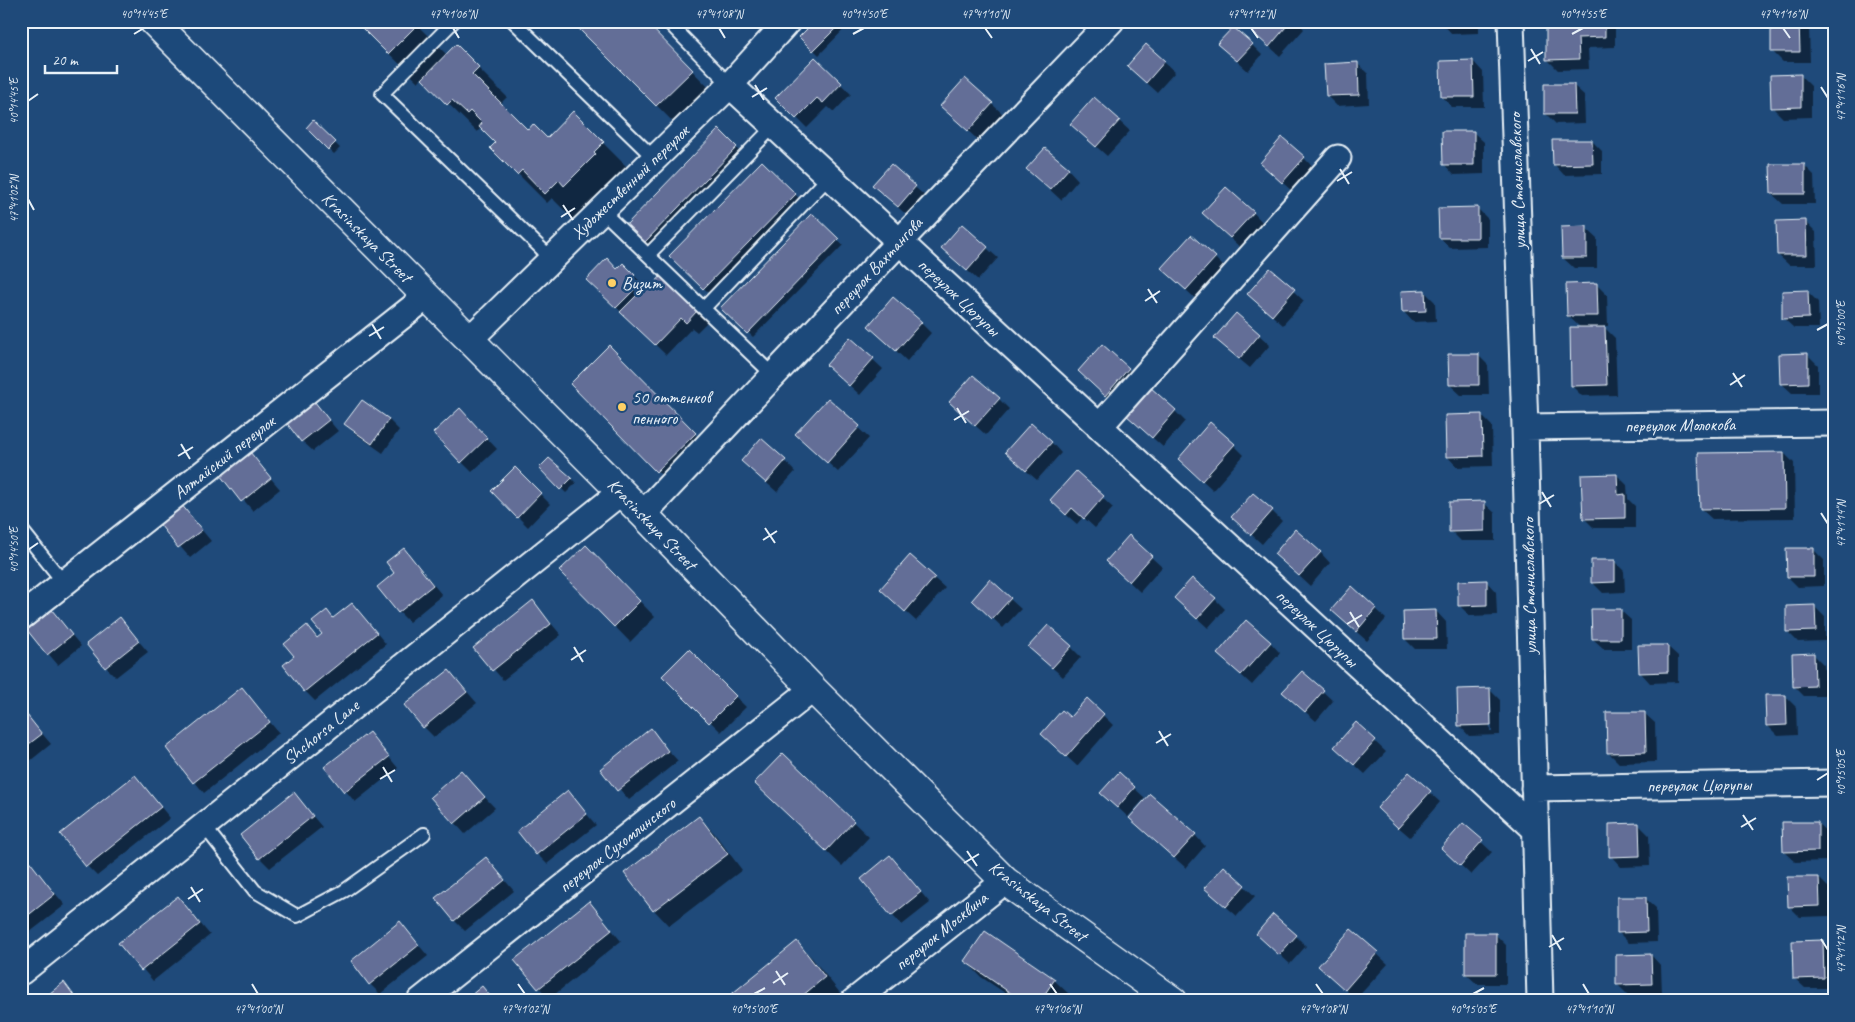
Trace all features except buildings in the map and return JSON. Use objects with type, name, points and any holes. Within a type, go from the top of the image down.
[{"type":"main road","name":"Krasinskaya Street","points":[[154,21],[643,514],[813,689],[1005,880],[1173,1001]]},
{"type":"street","name":"переулок Вахтангова","points":[[643,514],[899,242],[1112,21]]},
{"type":"street","name":"улица Станиславского","points":[[1511,21],[1525,427],[1540,1001]]},
{"type":"street","name":"Художественный переулок","points":[[469,340],[730,85],[779,27]]},
{"type":"street","name":"переулок Цюрупы","points":[[730,85],[1535,829]]},
{"type":"street","points":[[1099,427],[1338,158]]},
{"type":"street","name":"Алтайский переулок","points":[[21,617],[426,297]]},
{"type":"street","name":"переулок Молокова","points":[[1525,427],[1834,424]]},
{"type":"street","name":"Shchorsa Lane","points":[[21,972],[621,492]]},
{"type":"street","name":"переулок Сухомлинского","points":[[420,1001],[813,689]]},
{"type":"street","name":"переулок Цюрупы","points":[[1534,788],[1834,782]]},
{"type":"street","name":"переулок Москвина","points":[[854,1001],[1005,880]]},
{"type":"lane","points":[[454,21],[382,94],[552,259]]},
{"type":"lane","points":[[513,21],[654,158]]},
{"type":"lane","points":[[667,21],[730,85]]},
{"type":"lane","points":[[648,255],[774,126]]},
{"type":"lane","points":[[704,308],[829,177]]},
{"type":"lane","points":[[602,210],[773,375]]},
{"type":"lane","points":[[21,529],[64,583]]},
{"type":"lane","points":[[204,826],[255,891],[297,916],[344,891],[424,834]]},
{"type":"place","name":"Визит","points":[[612,283]]},
{"type":"place","name":"50 оттенков пенного","points":[[622,407]]}]
